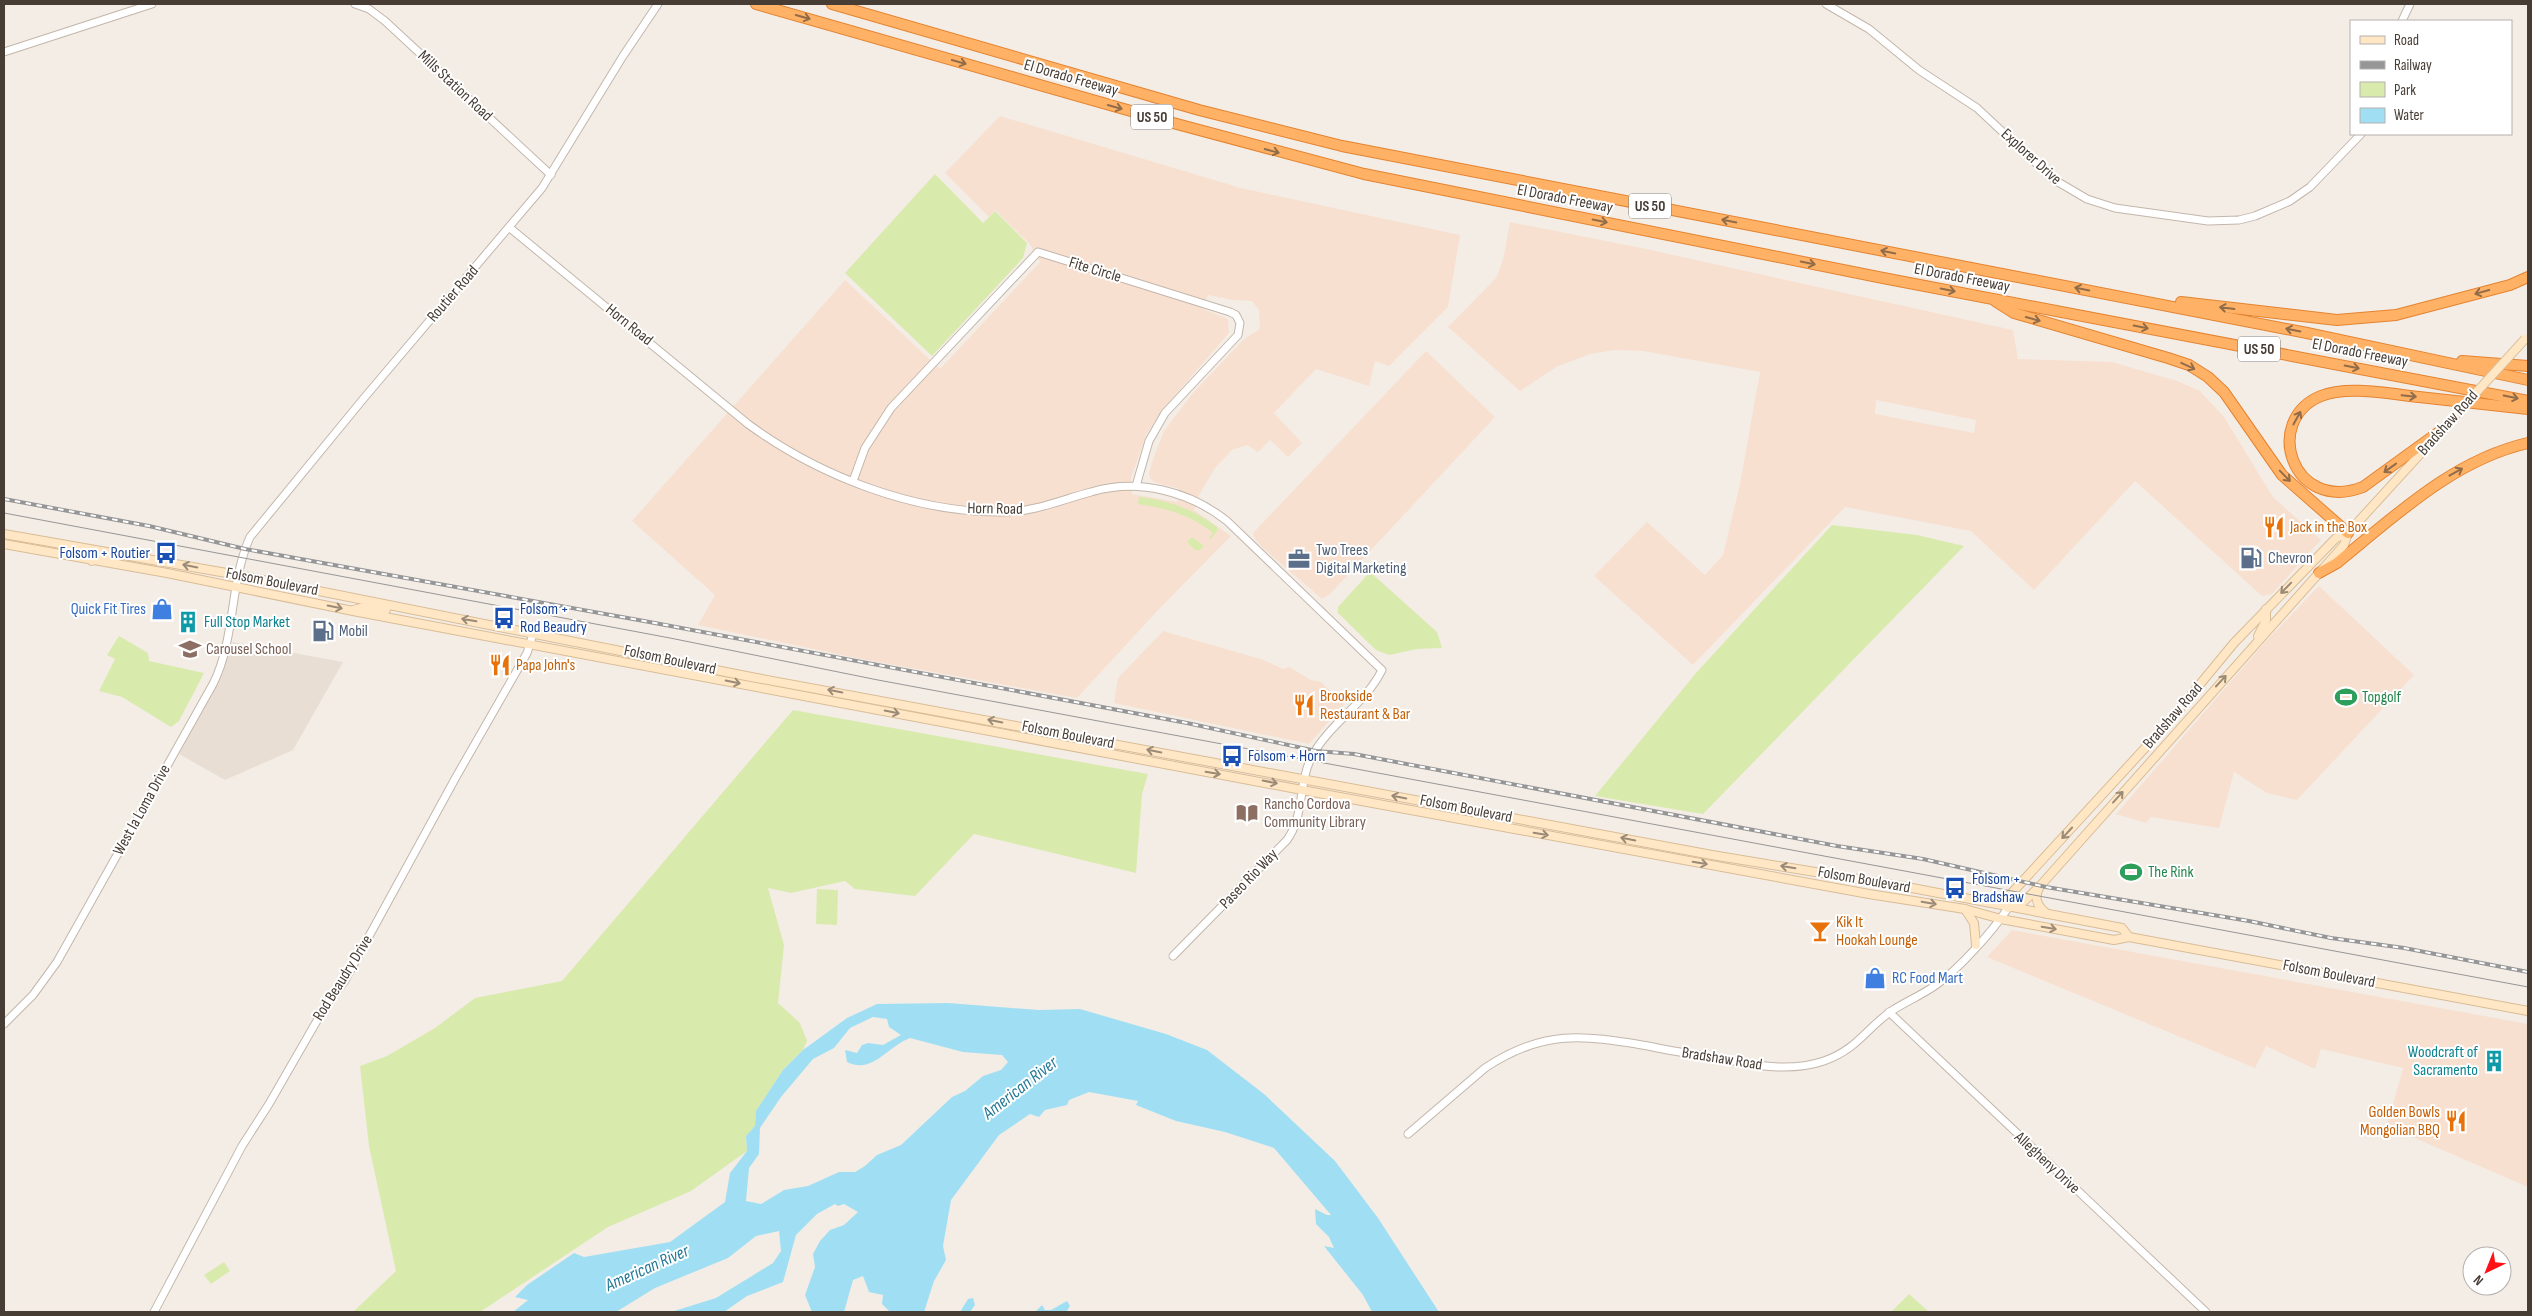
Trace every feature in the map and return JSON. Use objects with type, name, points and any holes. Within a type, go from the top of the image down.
[{"type":"highway","name":"El Dorado Freeway","points":[[756,4],[1182,126],[1364,174],[1990,298],[2528,401]]},
{"type":"highway","name":"El Dorado Freeway","points":[[832,4],[1199,110],[1342,146],[2106,294],[2528,380]]},
{"type":"highway","points":[[2106,294],[2337,320],[2396,315],[2510,285],[2528,277]]},
{"type":"highway","points":[[1990,298],[2014,314],[2168,358],[2189,365],[2208,377],[2224,392],[2282,475],[2348,533]]},
{"type":"highway","points":[[2420,358],[2528,366]]},
{"type":"highway","points":[[2443,429],[2363,487],[2348,493],[2330,493],[2315,487],[2303,477],[2294,464],[2289,448],[2293,424],[2307,404],[2321,396],[2337,392],[2373,392],[2528,409]]},
{"type":"highway","points":[[2319,573],[2337,563],[2446,478],[2478,460],[2511,447],[2528,443]]},
{"type":"main road","name":"Bradshaw Road","points":[[2348,533],[2336,538],[2234,643],[2173,717],[2013,891],[2008,908],[2020,905],[2040,886],[2344,545],[2348,533],[2527,337]]},
{"type":"main road","name":"Folsom Boulevard","points":[[4,534],[238,575],[534,634],[1114,744],[1712,855],[1921,890],[2008,908],[2122,928],[2129,936]]},
{"type":"main road","name":"Folsom Boulevard","points":[[4,544],[167,573],[352,610],[1433,814],[1869,894],[1965,909],[2001,919],[2114,940],[2129,936],[2528,1011]]},
{"type":"main road","points":[[92,561],[98,556],[123,559],[136,556]]},
{"type":"main road","points":[[352,610],[365,607],[390,610],[397,607]]},
{"type":"main road","points":[[2242,658],[2263,629],[2267,614],[2266,610]]},
{"type":"main road","points":[[1062,744],[1066,740],[1100,746],[1114,744]]},
{"type":"main road","points":[[1171,765],[1183,760],[1217,763]]},
{"type":"main road","points":[[1433,814],[1440,810],[1482,817],[1488,813]]},
{"type":"main road","points":[[2040,886],[2036,896],[2038,905],[2047,914]]},
{"type":"main road","points":[[1965,909],[1974,923],[1976,945]]},
{"type":"street","points":[[4,52],[152,4]]},
{"type":"street","name":"Mills Station Road","points":[[355,4],[369,9],[385,20],[551,174]]},
{"type":"street","name":"Routier Road","points":[[238,575],[243,554],[253,534],[394,362],[510,228],[551,174],[623,56],[658,4]]},
{"type":"street","name":"Explorer Drive","points":[[1826,4],[1869,29],[1919,70],[1977,108],[2060,184],[2087,199],[2115,208],[2208,221],[2239,220],[2255,216],[2290,201],[2310,187],[2360,135]]},
{"type":"street","points":[[2402,20],[2410,4]]},
{"type":"street","name":"Horn Road","points":[[510,228],[770,440],[824,469],[911,500],[954,508],[1002,512],[1036,509],[1107,488],[1136,486],[1187,497],[1221,516],[1382,670],[1376,681],[1336,723],[1323,740],[1310,760],[1304,789]]},
{"type":"street","name":"Fite Circle","points":[[853,480],[865,448],[891,408],[1038,252],[1230,312],[1236,315],[1240,322],[1238,335],[1165,413],[1149,441],[1136,486]]},
{"type":"street","name":"West la Loma Drive","points":[[4,1024],[34,995],[57,962],[213,684],[227,645],[238,575]]},
{"type":"street","name":"Rod Beaudry Drive","points":[[154,1312],[242,1146],[269,1104],[326,1004],[344,982],[531,643],[534,634]]},
{"type":"street","name":"Paseo Rio Way","points":[[1173,956],[1287,840],[1296,825],[1304,789]]},
{"type":"street","name":"Bradshaw Road","points":[[1408,1134],[1484,1068],[1513,1051],[1538,1042],[1571,1037],[1599,1038],[1757,1066],[1801,1066],[1823,1061],[1845,1051],[1866,1035],[1889,1012],[1936,985],[2001,919],[2008,908]]},
{"type":"street","name":"Allegheny Drive","points":[[1889,1012],[2206,1312]]},
{"type":"shaded area","points":[[1000,116],[1241,188],[1460,235],[1448,307],[1389,366],[1375,361],[1369,386],[1316,369],[1274,413],[1302,443],[1288,457],[1270,440],[1258,452],[1247,445],[1232,450],[1215,468],[1199,495],[1194,510],[1231,536],[1159,609],[1077,698],[861,659],[698,625],[715,595],[632,521],[845,280],[940,369],[1040,262],[1029,243],[995,210],[989,217],[945,173]],"holes":[[[1208,295],[1233,300],[1252,301],[1259,310],[1260,329],[1244,339],[1193,393],[1164,431],[1149,473],[1150,478],[1154,482],[1180,489],[1177,502],[1132,494],[1131,478],[1146,435],[1163,409],[1229,333],[1228,319],[1203,309]]]},
{"type":"shaded area","points":[[1510,222],[1646,249],[2013,330],[2018,359],[2112,362],[2177,381],[2200,391],[2224,417],[2273,497],[2321,540],[2272,594],[2262,596],[2135,481],[2034,590],[1971,531],[1845,507],[1693,665],[1594,576],[1647,522],[1705,575],[1723,555],[1740,484],[1760,372],[1643,351],[1615,350],[1590,354],[1558,366],[1520,391],[1448,327],[1496,278],[1503,260]],"holes":[[[1876,400],[1976,420],[1974,433],[1875,414]]]},
{"type":"shaded area","points":[[1426,351],[1495,417],[1330,594],[1322,599],[1264,549],[1255,539],[1253,533]]},
{"type":"shaded area","points":[[2319,586],[2414,675],[2297,800],[2267,793],[2234,772],[2219,828],[2151,817],[2146,823],[2116,814],[2266,641]]},
{"type":"shaded area","points":[[1163,631],[1261,659],[1283,669],[1289,667],[1311,680],[1321,682],[1344,704],[1309,744],[1114,703],[1118,678]]},
{"type":"shaded area","points":[[233,642],[343,662],[293,750],[225,780],[179,754],[222,675]]},
{"type":"shaded area","points":[[2012,930],[2528,1024],[2528,1187],[2387,1126],[2403,1068],[2321,1049],[2315,1069],[2266,1046],[2255,1068],[1987,957]]},
{"type":"green space","points":[[935,174],[983,223],[995,211],[1027,243],[1023,258],[932,356],[845,273]]},
{"type":"green space","points":[[1139,497],[1160,500],[1189,510],[1217,527],[1217,531],[1211,539],[1209,538],[1213,533],[1196,521],[1168,510],[1138,504]]},
{"type":"green space","points":[[1832,525],[1917,535],[1964,546],[1703,814],[1595,796],[1696,673]]},
{"type":"green space","points":[[1192,537],[1204,546],[1200,550],[1195,550],[1187,542]]},
{"type":"green space","points":[[1370,572],[1437,632],[1442,648],[1417,649],[1389,655],[1376,650],[1338,613],[1338,607]]},
{"type":"green space","points":[[119,636],[148,653],[149,661],[204,673],[179,721],[171,727],[122,697],[99,691],[115,659],[107,655]]},
{"type":"green space","points":[[793,710],[1148,774],[1142,794],[1136,873],[974,834],[915,896],[855,889],[845,881],[791,893],[768,888],[784,945],[778,1003],[800,1023],[807,1041],[803,1050],[783,1070],[756,1111],[755,1126],[746,1136],[747,1151],[691,1191],[608,1227],[480,1312],[353,1312],[396,1271],[369,1146],[360,1066],[387,1056],[435,1028],[475,998],[562,981]]},
{"type":"green space","points":[[817,889],[838,890],[837,925],[816,924]]},
{"type":"green space","points":[[224,1262],[230,1271],[211,1284],[204,1275]]},
{"type":"green space","points":[[1909,1294],[1929,1312],[1891,1312]]},
{"type":"water","name":"American River","points":[[948,1003],[1039,1010],[1080,1009],[1166,1034],[1207,1050],[1264,1094],[1335,1161],[1378,1218],[1439,1312],[1372,1312],[1363,1295],[1324,1246],[1334,1248],[1329,1237],[1316,1224],[1315,1209],[1331,1215],[1274,1148],[1225,1132],[1176,1121],[1136,1105],[1138,1101],[1089,1092],[1069,1100],[1067,1105],[1045,1110],[1039,1117],[1030,1114],[999,1135],[951,1200],[943,1246],[946,1260],[934,1281],[924,1312],[890,1312],[882,1304],[883,1295],[869,1292],[863,1276],[853,1280],[844,1312],[812,1312],[805,1295],[815,1267],[813,1254],[820,1241],[830,1230],[844,1225],[858,1212],[844,1204],[838,1206],[835,1204],[817,1214],[796,1235],[783,1282],[747,1296],[724,1312],[671,1312],[716,1298],[773,1263],[781,1251],[779,1231],[756,1236],[728,1258],[655,1288],[616,1312],[513,1312],[528,1300],[515,1297],[527,1285],[574,1253],[584,1257],[670,1242],[725,1202],[730,1173],[747,1151],[746,1136],[755,1126],[756,1111],[783,1070],[803,1050],[847,1018],[877,1004]],"holes":[[[873,1017],[887,1019],[889,1027],[901,1035],[883,1045],[868,1043],[862,1045],[857,1053],[845,1050],[847,1062],[856,1065],[872,1062],[910,1038],[963,1052],[1002,1055],[1008,1062],[1001,1070],[983,1076],[965,1091],[952,1097],[901,1145],[877,1155],[855,1172],[839,1172],[808,1186],[784,1190],[761,1204],[746,1201],[749,1168],[759,1154],[760,1128],[781,1097],[813,1059],[834,1048],[850,1028]]]},
{"type":"water","points":[[973,1298],[975,1305],[970,1312],[960,1312],[968,1299]]},
{"type":"water","points":[[1067,1301],[1070,1306],[1066,1312],[1035,1312],[1042,1305],[1045,1310],[1051,1310]]},
{"type":"tram line","points":[[4,513],[670,638],[878,680],[2528,987]]},
{"type":"railway","points":[[4,499],[149,526],[245,549],[644,621],[1187,723],[1316,751],[1354,754],[1837,846],[1923,859],[2046,887],[2249,921],[2331,938],[2404,948],[2528,972]]},
{"type":"place","name":"Jack in the Box","points":[[2274,527]]},
{"type":"place","name":"Folsom + Routier","points":[[166,553]]},
{"type":"place","name":"Chevron","points":[[2251,558]]},
{"type":"place","name":"Two Trees Digital Marketing","points":[[1299,559]]},
{"type":"place","name":"Quick Fit Tires","points":[[162,609]]},
{"type":"place","name":"Folsom + Rod Beaudry","points":[[504,618]]},
{"type":"place","name":"Full Stop Market","points":[[188,622]]},
{"type":"place","name":"Mobil","points":[[323,631]]},
{"type":"place","name":"Carousel School","points":[[190,649]]},
{"type":"place","name":"Papa John's","points":[[500,665]]},
{"type":"place","name":"Topgolf","points":[[2346,697]]},
{"type":"place","name":"Brookside Restaurant & Bar","points":[[1304,705]]},
{"type":"place","name":"Folsom + Horn","points":[[1232,756]]},
{"type":"place","name":"Rancho Cordova Community Library","points":[[1247,813]]},
{"type":"place","name":"The Rink","points":[[2131,872]]},
{"type":"place","name":"Folsom + Bradshaw","points":[[1955,888]]},
{"type":"place","name":"Kik It Hookah Lounge","points":[[1820,931]]},
{"type":"place","name":"RC Food Mart","points":[[1875,978]]},
{"type":"place","name":"Woodcraft of Sacramento","points":[[2494,1061]]},
{"type":"place","name":"Golden Bowls Mongolian BBQ","points":[[2456,1121]]}]
